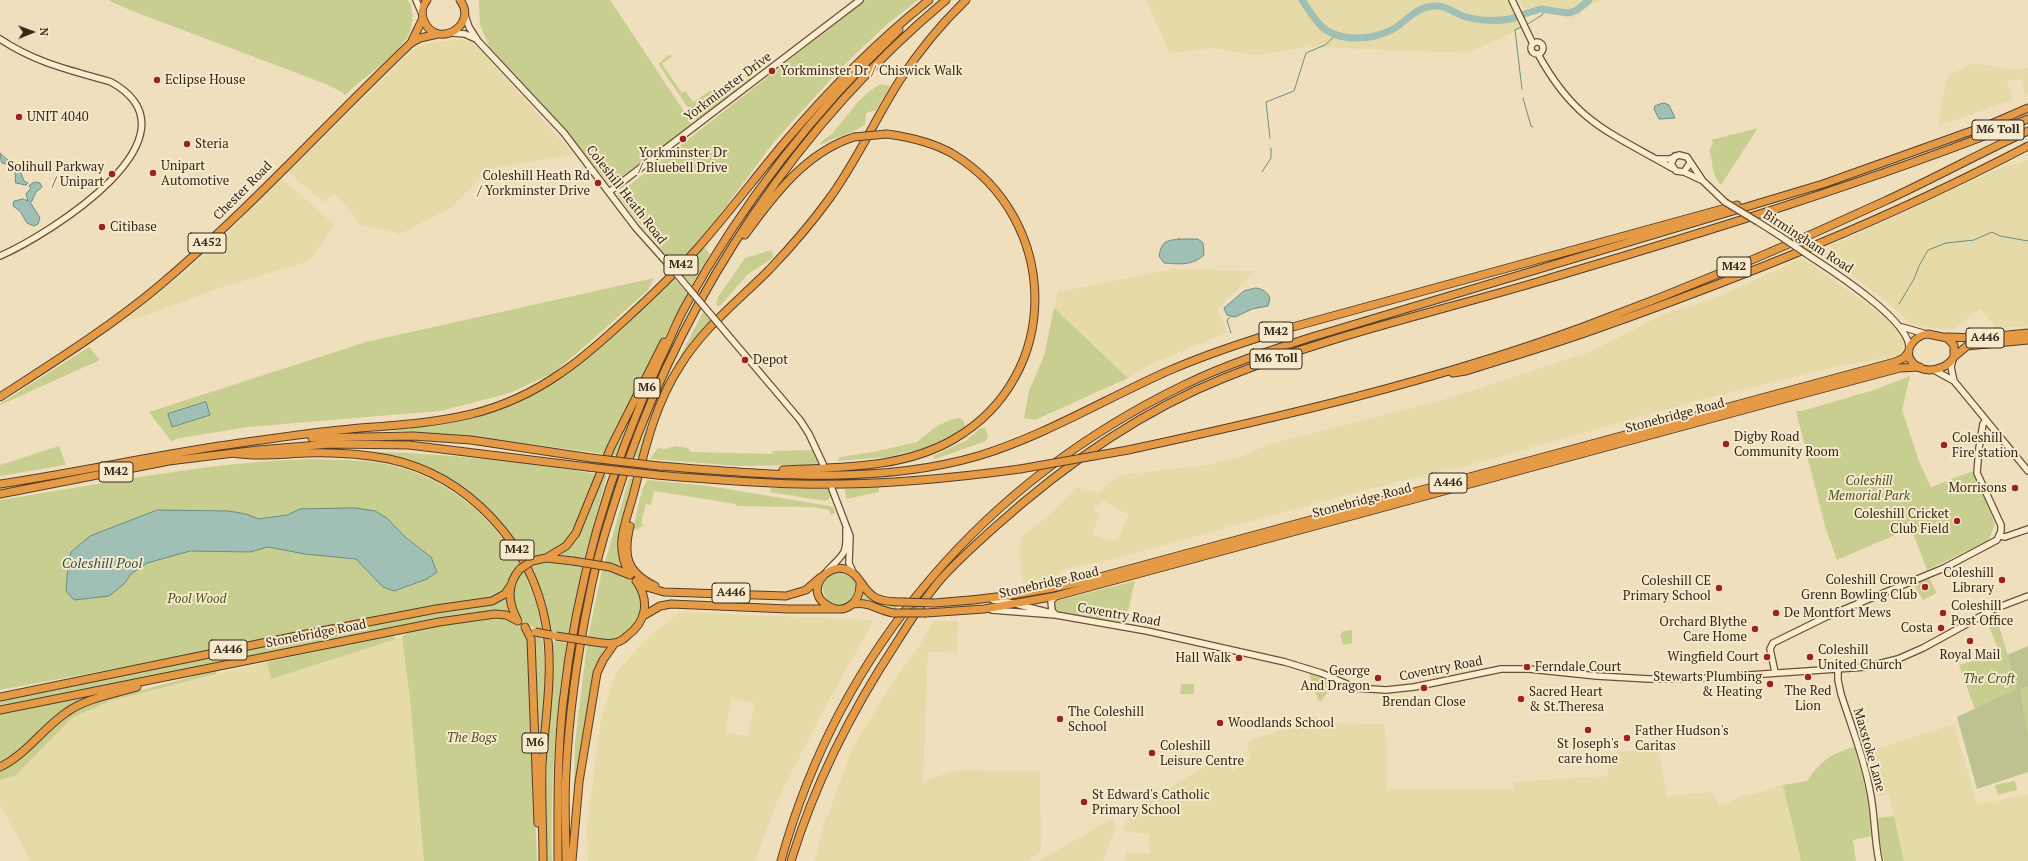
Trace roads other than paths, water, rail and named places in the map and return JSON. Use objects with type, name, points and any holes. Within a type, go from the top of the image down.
[{"type":"highway","name":"Chester Road","points":[[411,43],[423,16],[423,8],[427,0]]},
{"type":"highway","points":[[453,33],[461,25],[465,7],[460,0]]},
{"type":"highway","name":"M42","points":[[0,484],[85,471],[193,450],[348,429],[430,423],[462,418],[487,410],[525,394],[574,364],[601,342],[653,293],[696,250],[786,141],[841,79],[901,22],[929,0]]},
{"type":"highway","name":"M6","points":[[546,558],[566,546],[576,534],[611,447],[659,350],[734,226],[787,154],[866,62],[933,0]]},
{"type":"highway","name":"M6","points":[[566,861],[566,775],[572,704],[589,595],[606,530],[637,435],[650,402],[693,312],[745,227],[770,190],[843,100],[900,41],[946,0]]},
{"type":"highway","name":"M6","points":[[630,575],[622,558],[621,542],[646,449],[664,394],[686,356],[704,333],[768,270],[813,221],[858,154],[901,79],[933,35],[966,0]]},
{"type":"highway","points":[[423,16],[428,28],[438,34]]},
{"type":"highway","name":"Chester Road","points":[[0,396],[90,337],[158,287],[207,244],[411,43],[420,38],[438,34],[453,33]]},
{"type":"highway","name":"M42","points":[[280,439],[413,436],[471,440],[591,458],[659,466],[737,472],[808,475],[879,473],[918,469],[958,461],[1006,446],[1033,435],[1169,371],[1228,347],[1289,328],[1710,212],[1823,184],[1992,124],[2028,108]]},
{"type":"highway","name":"M6 Toll","points":[[791,861],[813,798],[846,726],[871,680],[909,622],[940,580],[1020,504],[1096,447],[1128,426],[1189,393],[1292,353],[1390,323],[1551,278],[1827,192],[1969,142],[2028,118]]},
{"type":"highway","name":"M42","points":[[0,494],[169,461],[233,453],[330,444],[409,445],[657,475],[737,481],[843,484],[912,481],[1020,469],[1128,450],[1315,408],[1429,377],[1580,328],[1676,291],[1883,202],[2028,130]]},
{"type":"highway","points":[[717,274],[770,203],[800,170],[829,147],[854,137],[887,134],[918,140],[952,154],[975,170],[994,188],[1003,200],[1027,245],[1035,280],[1036,300],[1032,334],[1022,363],[1014,380],[986,414],[972,427],[936,448],[909,458],[880,464],[737,472]]},
{"type":"highway","name":"M42","points":[[1429,377],[1466,371],[1598,328],[1707,288],[1808,248],[1948,185],[2028,146]]},
{"type":"highway","name":"M6 Toll","points":[[781,861],[802,795],[837,718],[860,675],[919,592],[974,531],[994,512],[1032,481],[1123,417],[1179,387],[1252,356],[1823,184]]},
{"type":"highway","name":"M6","points":[[558,861],[557,778],[563,704],[571,644],[581,591],[598,524],[628,433],[642,398],[685,307]]},
{"type":"highway","name":"A446","points":[[1942,336],[1978,338],[2028,333]]},
{"type":"highway","points":[[1928,334],[1942,336],[1950,340],[1954,345],[1954,358],[1944,367],[1933,369],[1920,367],[1912,362],[1909,350],[1916,338],[1928,334]]},
{"type":"highway","name":"A446","points":[[1954,358],[1966,346],[2028,340]]},
{"type":"highway","name":"Stonebridge Road","points":[[860,582],[868,592],[876,598],[887,601],[903,602],[981,600],[1039,592],[1895,362],[1904,358],[1909,350]]},
{"type":"highway","name":"Stonebridge Road","points":[[853,604],[864,603],[883,611],[894,613],[926,613],[984,609],[1056,596],[1881,373],[1906,367],[1920,367]]},
{"type":"highway","name":"M6","points":[[646,449],[627,542],[628,559],[638,575],[655,586],[693,592]]},
{"type":"highway","name":"M42","points":[[233,453],[250,456],[345,454],[390,460],[426,472],[454,487],[470,498],[501,528],[528,570],[538,592],[546,626],[549,669],[542,766],[542,861]]},
{"type":"highway","name":"A446","points":[[636,581],[645,600],[643,616],[634,631],[615,643],[595,642],[535,632],[525,627],[518,621],[510,602],[511,585],[520,569],[532,561],[546,558],[610,567],[630,575],[644,586],[664,592],[789,595],[806,590],[827,571]]},
{"type":"highway","points":[[827,571],[843,569],[854,574]]},
{"type":"highway","name":"A446","points":[[854,574],[860,582]]},
{"type":"highway","points":[[821,577],[818,588],[820,598],[824,603],[836,609]]},
{"type":"highway","points":[[853,604],[859,596],[860,582]]},
{"type":"highway","name":"Stonebridge Road","points":[[0,698],[316,632],[436,609],[492,601],[505,594],[511,585]]},
{"type":"highway","name":"A446","points":[[643,616],[660,606],[672,604],[788,609],[846,609],[853,604]]},
{"type":"highway","name":"Stonebridge Road","points":[[0,710],[439,622],[495,614],[506,615],[518,621]]},
{"type":"highway","name":"M6","points":[[525,627],[531,639],[542,861]]},
{"type":"highway","points":[[572,861],[579,782],[597,673],[603,660],[615,643]]},
{"type":"highway","points":[[0,767],[20,755],[54,722],[73,708],[89,700],[149,684],[159,679]]},
{"type":"highway","points":[[0,694],[18,694]]},
{"type":"street","points":[[416,0],[423,16]]},
{"type":"street","name":"Yorkminster Drive","points":[[609,192],[860,0]]},
{"type":"street","points":[[1512,0],[1533,44],[1531,48],[1532,52],[1538,54],[1555,82],[1580,112],[1603,130],[1676,171],[1684,172],[1690,163],[1689,159],[1684,155],[1656,159]]},
{"type":"street","name":"Coleshill Heath Road","points":[[465,7],[469,27],[478,41],[564,133],[636,228],[800,420],[809,434],[823,464]]},
{"type":"street","name":"Coleshill Heath Road","points":[[453,33],[465,34],[478,41]]},
{"type":"street","points":[[0,39],[22,53],[46,64],[111,82],[126,92],[134,103],[139,114],[141,126],[138,144],[132,156],[103,187],[64,218],[17,248],[0,256]]},
{"type":"street","points":[[1533,44],[1538,42],[1543,46],[1543,51],[1538,54]]},
{"type":"street","points":[[1672,168],[1672,161],[1676,156]]},
{"type":"street","name":"Birmingham Road","points":[[1690,163],[1703,181],[1725,202],[1808,254],[1852,285],[1898,325],[1908,338],[1909,350]]},
{"type":"street","name":"Birmingham Road","points":[[1684,172],[1703,181]]},
{"type":"street","name":"Birmingham Road","points":[[1898,325],[1909,330],[1928,334]]},
{"type":"street","points":[[1954,358],[1951,370],[1954,381]]},
{"type":"street","points":[[1933,369],[1954,381],[2028,471]]},
{"type":"street","points":[[1775,672],[1770,649],[1773,643],[1828,616],[1957,562],[1995,541],[2000,536],[2001,525],[1977,473],[1983,424],[1986,420]]},
{"type":"street","points":[[832,489],[850,539],[849,563],[854,574]]},
{"type":"street","points":[[827,571],[843,555],[846,541],[846,526]]},
{"type":"street","points":[[2000,536],[2005,537],[2028,529]]},
{"type":"street","points":[[1056,596],[1051,601],[1051,606],[1056,615]]},
{"type":"street","name":"Coventry Road","points":[[1056,615],[1141,630],[1279,661],[1321,673],[1356,688],[1371,690],[1414,687],[1500,669],[1529,669],[1597,676],[1649,679],[1705,678],[1775,672],[1838,670],[1866,667],[1898,659],[1923,648],[1998,607],[2028,596]]},
{"type":"street","points":[[981,600],[1004,601],[1056,615]]},
{"type":"street","points":[[984,609],[1056,615]]},
{"type":"street","name":"Maxstoke Lane","points":[[1838,670],[1838,680],[1841,694],[1868,781],[1874,835],[1879,861]]},
{"type":"water","points":[[1664,103],[1669,105],[1675,118],[1659,119],[1654,109],[1655,106]]},
{"type":"water","points":[[0,153],[10,162],[10,165],[2,163]]},
{"type":"water","points":[[15,163],[19,168],[24,181],[28,183],[26,185],[16,183]]},
{"type":"water","points":[[35,182],[40,183],[42,187],[36,192],[32,201],[30,202],[40,218],[38,224],[34,226],[27,223],[20,211],[13,206],[14,201],[23,199],[28,201],[26,194],[31,188],[29,186]]},
{"type":"water","points":[[1179,239],[1198,239],[1203,243],[1204,255],[1190,263],[1164,263],[1159,256],[1161,247],[1167,241]]},
{"type":"water","points":[[1256,288],[1263,290],[1269,296],[1268,306],[1252,309],[1235,317],[1227,315],[1224,308],[1244,291]]},
{"type":"water","points":[[206,402],[210,415],[172,427],[168,414]]},
{"type":"water","name":"Coleshill Pool","points":[[356,508],[375,511],[387,518],[405,537],[431,557],[437,572],[427,579],[394,591],[383,587],[356,559],[305,554],[268,547],[250,552],[190,551],[147,563],[131,574],[124,584],[109,596],[74,600],[66,591],[68,565],[71,552],[90,536],[157,510],[229,511],[246,514],[259,519],[287,515],[300,509]]},
{"type":"waterway","points":[[1302,0],[1322,27],[1339,36],[1348,38],[1368,37],[1387,32],[1395,28],[1417,11],[1434,6],[1446,8],[1463,16],[1481,20],[1514,18]]},
{"type":"waterway","points":[[1524,14],[1541,9],[1568,13],[1577,10],[1589,0]]},
{"type":"waterway","points":[[1526,25],[1542,15],[1545,10]]},
{"type":"waterway","points":[[1522,89],[1515,30],[1523,26]]},
{"type":"waterway","points":[[1270,138],[1266,102],[1294,91],[1306,53],[1325,45],[1337,34]]},
{"type":"waterway","points":[[1523,98],[1531,126],[1533,127]]},
{"type":"waterway","points":[[1262,172],[1271,158],[1271,148]]},
{"type":"waterway","points":[[1899,304],[1914,279],[1928,250],[1946,243],[1974,240],[1992,232],[2000,236],[2028,241]]},
{"type":"waterway","points":[[1230,317],[1227,320],[1231,333]]},
{"type":"place","name":"Yorkminster Dr / Chiswick Walk","points":[[772,71]]},
{"type":"place","name":"Eclipse House","points":[[157,80]]},
{"type":"place","name":"UNIT 4040","points":[[19,117]]},
{"type":"place","name":"Yorkminster Dr / Bluebell Drive","points":[[683,139]]},
{"type":"place","name":"Steria","points":[[187,144]]},
{"type":"place","name":"Unipart Automotive","points":[[153,173]]},
{"type":"place","name":"Solihull Parkway / Unipart","points":[[112,174]]},
{"type":"place","name":"Coleshill Heath Rd / Yorkminster Drive","points":[[598,183]]},
{"type":"place","name":"Citibase","points":[[102,227]]},
{"type":"place","name":"Depot","points":[[745,360]]},
{"type":"place","name":"Digby Road Community Room","points":[[1726,444]]},
{"type":"place","name":"Coleshill Fire station","points":[[1944,445]]},
{"type":"place","name":"Morrisons","points":[[2015,488]]},
{"type":"place","name":"Coleshill Cricket Club Field","points":[[1957,521]]},
{"type":"place","name":"Coleshill Library","points":[[2002,580]]},
{"type":"place","name":"Coleshill Crown Grenn Bowling Club","points":[[1925,587]]},
{"type":"place","name":"Coleshill CE Primary School","points":[[1719,588]]},
{"type":"place","name":"De Montfort Mews","points":[[1776,613]]},
{"type":"place","name":"Coleshill Post Office","points":[[1943,613]]},
{"type":"place","name":"Costa","points":[[1941,628]]},
{"type":"place","name":"Orchard Blythe Care Home","points":[[1755,629]]},
{"type":"place","name":"Royal Mail","points":[[1970,641]]},
{"type":"place","name":"Wingfield Court","points":[[1767,657]]},
{"type":"place","name":"Coleshill United Church","points":[[1810,657]]},
{"type":"place","name":"Hall Walk","points":[[1239,658]]},
{"type":"place","name":"Ferndale Court","points":[[1527,667]]},
{"type":"place","name":"The Red Lion","points":[[1808,677]]},
{"type":"place","name":"George And Dragon","points":[[1378,678]]},
{"type":"place","name":"Stewarts Plumbing & Heating","points":[[1770,684]]},
{"type":"place","name":"Brendan Close","points":[[1424,688]]},
{"type":"place","name":"Sacred Heart & St.Theresa","points":[[1521,699]]},
{"type":"place","name":"The Coleshill School","points":[[1060,719]]},
{"type":"place","name":"Woodlands School","points":[[1220,723]]},
{"type":"place","name":"St Joseph's care home","points":[[1588,730]]},
{"type":"place","name":"Father Hudson's Caritas","points":[[1627,738]]},
{"type":"place","name":"Coleshill Leisure Centre","points":[[1152,753]]},
{"type":"place","name":"St Edward's Catholic Primary School","points":[[1084,802]]},
{"type":"park label","name":"Coleshill Memorial Park","points":[[1869,488]]},
{"type":"park label","name":"Pool Wood","points":[[197,599]]},
{"type":"park label","name":"The Croft","points":[[1989,679]]},
{"type":"park label","name":"The Bogs","points":[[472,738]]}]
